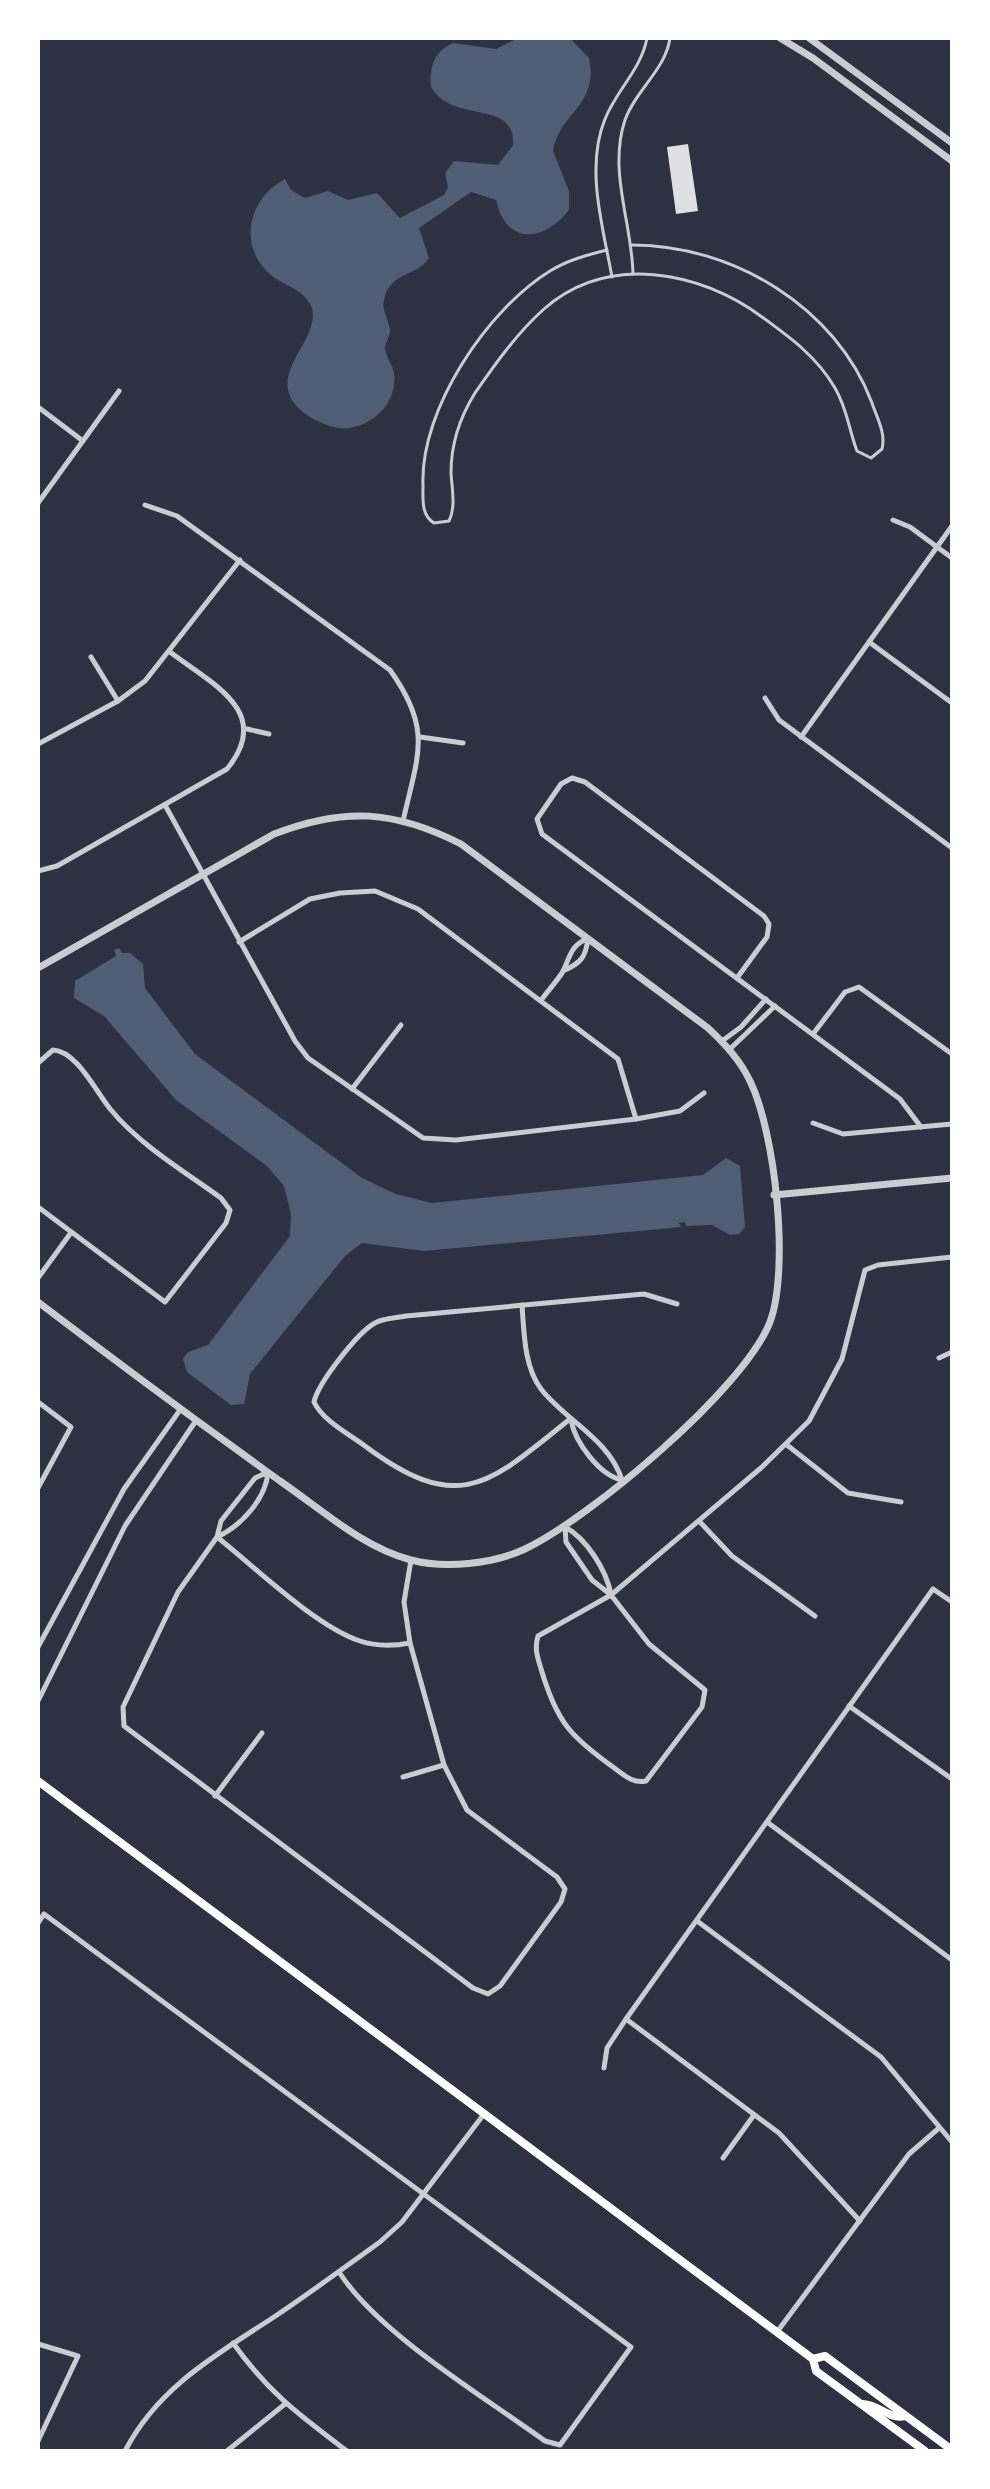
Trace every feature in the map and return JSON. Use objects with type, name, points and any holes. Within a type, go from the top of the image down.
[{"type":"main road","points":[[38,1781],[813,2359],[816,2371],[925,2451]]},
{"type":"main road","points":[[813,2359],[825,2356],[952,2450]]},
{"type":"main road","points":[[861,2404],[873,2404],[897,2418],[905,2416]]},
{"type":"street","points":[[780,38],[813,58],[952,161]]},
{"type":"street","points":[[809,38],[952,143]]},
{"type":"street","points":[[38,503],[119,391]]},
{"type":"street","points":[[38,407],[83,441]]},
{"type":"street","points":[[145,505],[177,516],[390,670],[411,700],[420,737],[403,821]]},
{"type":"street","points":[[893,520],[952,558]]},
{"type":"street","points":[[801,737],[952,526]]},
{"type":"street","points":[[38,744],[118,701],[145,681],[240,560]]},
{"type":"street","points":[[869,642],[952,703]]},
{"type":"street","points":[[38,871],[57,866],[227,769],[242,751],[247,729],[234,702],[170,652]]},
{"type":"street","points":[[91,657],[118,701]]},
{"type":"street","points":[[765,698],[774,715],[801,737],[952,848]]},
{"type":"street","points":[[247,729],[269,734]]},
{"type":"street","points":[[420,737],[463,743]]},
{"type":"street","points":[[737,978],[767,937],[769,924],[764,916],[585,782],[572,778],[561,784],[538,815],[537,827],[737,978],[900,1099],[921,1127]]},
{"type":"street","points":[[165,805],[239,942],[295,1041],[308,1058],[423,1138],[456,1140],[636,1119],[680,1111],[704,1093]]},
{"type":"street","points":[[38,968],[274,834],[311,820],[348,814],[403,821],[461,844],[730,1049],[750,1080],[763,1117],[780,1256],[777,1292],[769,1323],[750,1357],[725,1388],[565,1527],[523,1550],[495,1558],[450,1564],[411,1560],[365,1541],[192,1420],[38,1302]]},
{"type":"street","points":[[239,942],[310,899],[340,893],[375,891],[418,909],[618,1059],[636,1119]]},
{"type":"street","points":[[563,971],[579,965],[587,954],[588,938]]},
{"type":"street","points":[[542,999],[563,971],[567,955],[575,944],[588,938]]},
{"type":"street","points":[[813,1034],[841,995],[859,987],[952,1054]]},
{"type":"street","points":[[722,1041],[741,1027],[766,999]]},
{"type":"street","points":[[730,1049],[775,1006]]},
{"type":"street","points":[[352,1089],[401,1025]]},
{"type":"street","points":[[38,1063],[45,1053],[57,1049],[68,1055],[113,1112],[143,1141],[221,1198],[230,1210],[226,1223],[165,1302],[70,1234],[38,1207]]},
{"type":"street","points":[[813,1123],[843,1134],[952,1124]]},
{"type":"street","points":[[774,1195],[952,1178]]},
{"type":"street","points":[[38,1278],[70,1234]]},
{"type":"street","points":[[565,1527],[566,1542],[580,1563],[611,1595],[644,1639],[699,1682],[706,1694],[694,1718],[653,1775],[642,1782],[628,1778],[584,1747],[563,1725],[550,1700],[536,1650],[538,1636],[611,1595],[787,1445],[809,1421],[842,1359],[865,1270],[878,1265],[952,1257]]},
{"type":"street","points":[[570,1419],[501,1475],[473,1484],[448,1485],[422,1481],[387,1462],[324,1415],[314,1402],[319,1388],[375,1322],[644,1294],[677,1304]]},
{"type":"street","points":[[522,1305],[525,1345],[539,1387],[570,1419],[584,1427],[617,1467],[622,1480]]},
{"type":"street","points":[[939,1358],[952,1352]]},
{"type":"street","points":[[38,1402],[71,1427],[38,1488]]},
{"type":"street","points":[[38,1647],[73,1588],[124,1489],[180,1410]]},
{"type":"street","points":[[570,1419],[574,1435],[610,1477],[622,1480]]},
{"type":"street","points":[[38,1701],[125,1526],[192,1420]]},
{"type":"street","points":[[787,1445],[848,1493],[901,1502]]},
{"type":"street","points":[[268,1472],[255,1478],[221,1521],[217,1537],[182,1584],[123,1707],[121,1721],[131,1733],[473,1988],[488,1994],[500,1986],[561,1902],[565,1889],[557,1877],[467,1810],[444,1765],[410,1643],[404,1602],[411,1560]]},
{"type":"street","points":[[217,1537],[235,1529],[267,1486],[268,1472]]},
{"type":"street","points":[[699,1521],[732,1556],[815,1616]]},
{"type":"street","points":[[565,1527],[579,1537],[606,1575],[611,1595]]},
{"type":"street","points":[[217,1537],[317,1616],[359,1641],[393,1646],[410,1643]]},
{"type":"street","points":[[604,2068],[607,2048],[626,2019],[933,1589],[952,1602]]},
{"type":"street","points":[[849,1706],[952,1779]]},
{"type":"street","points":[[215,1796],[262,1733]]},
{"type":"street","points":[[403,1777],[444,1765]]},
{"type":"street","points":[[767,1822],[952,1960]]},
{"type":"street","points":[[38,1923],[44,1914],[631,2347],[560,2445],[545,2441],[388,2325],[354,2295],[339,2272]]},
{"type":"street","points":[[697,1921],[881,2057],[952,2142]]},
{"type":"street","points":[[626,2019],[779,2133],[860,2221]]},
{"type":"street","points":[[125,2451],[137,2428],[164,2394],[380,2242],[423,2194],[484,2114]]},
{"type":"street","points":[[723,2158],[754,2115]]},
{"type":"street","points":[[777,2332],[909,2154],[939,2128]]},
{"type":"street","points":[[233,2343],[258,2379],[285,2404],[347,2451]]},
{"type":"street","points":[[38,2344],[78,2356],[38,2441]]},
{"type":"street","points":[[227,2451],[285,2404]]},
{"type":"lane","points":[[612,277],[597,183],[600,140],[604,121],[639,65],[647,38]]},
{"type":"lane","points":[[633,274],[632,245],[619,177],[619,144],[626,117],[663,58],[670,38]]},
{"type":"lane","points":[[607,250],[565,262],[531,284],[460,366],[431,425],[422,475],[427,519],[434,523],[449,521],[453,513],[451,470],[456,432],[474,395],[518,337],[546,307],[586,285],[612,277],[667,275],[699,282],[748,306],[799,344],[822,368],[844,406],[857,451],[871,458],[882,449],[883,434],[857,370],[835,338],[803,309],[725,260],[674,246],[632,245]]},
{"type":"water","points":[[518,38],[570,38],[589,58],[589,87],[563,126],[553,151],[569,191],[569,210],[548,229],[526,234],[508,225],[496,200],[471,192],[419,228],[429,258],[419,268],[394,282],[384,301],[390,331],[385,349],[394,372],[389,400],[369,421],[350,428],[315,420],[294,403],[288,390],[288,376],[308,335],[312,309],[305,297],[260,264],[251,237],[255,210],[272,187],[285,179],[291,190],[305,198],[328,191],[348,200],[377,193],[400,218],[444,195],[448,187],[445,173],[454,161],[498,165],[513,145],[511,131],[505,121],[441,98],[431,87],[431,73],[437,55],[453,43],[496,49]]},
{"type":"water","points":[[119,948],[122,953],[130,953],[143,964],[145,988],[195,1054],[362,1178],[396,1194],[432,1203],[703,1175],[726,1158],[740,1166],[745,1227],[739,1234],[730,1235],[712,1225],[686,1226],[685,1222],[679,1223],[681,1227],[424,1251],[362,1243],[345,1256],[250,1374],[244,1404],[231,1405],[187,1372],[183,1359],[188,1352],[208,1345],[290,1236],[291,1214],[284,1186],[267,1166],[176,1100],[104,1016],[74,998],[75,981],[116,956],[114,950]]},
{"type":"building","points":[[688,144],[698,211],[676,214],[667,147]]}]
